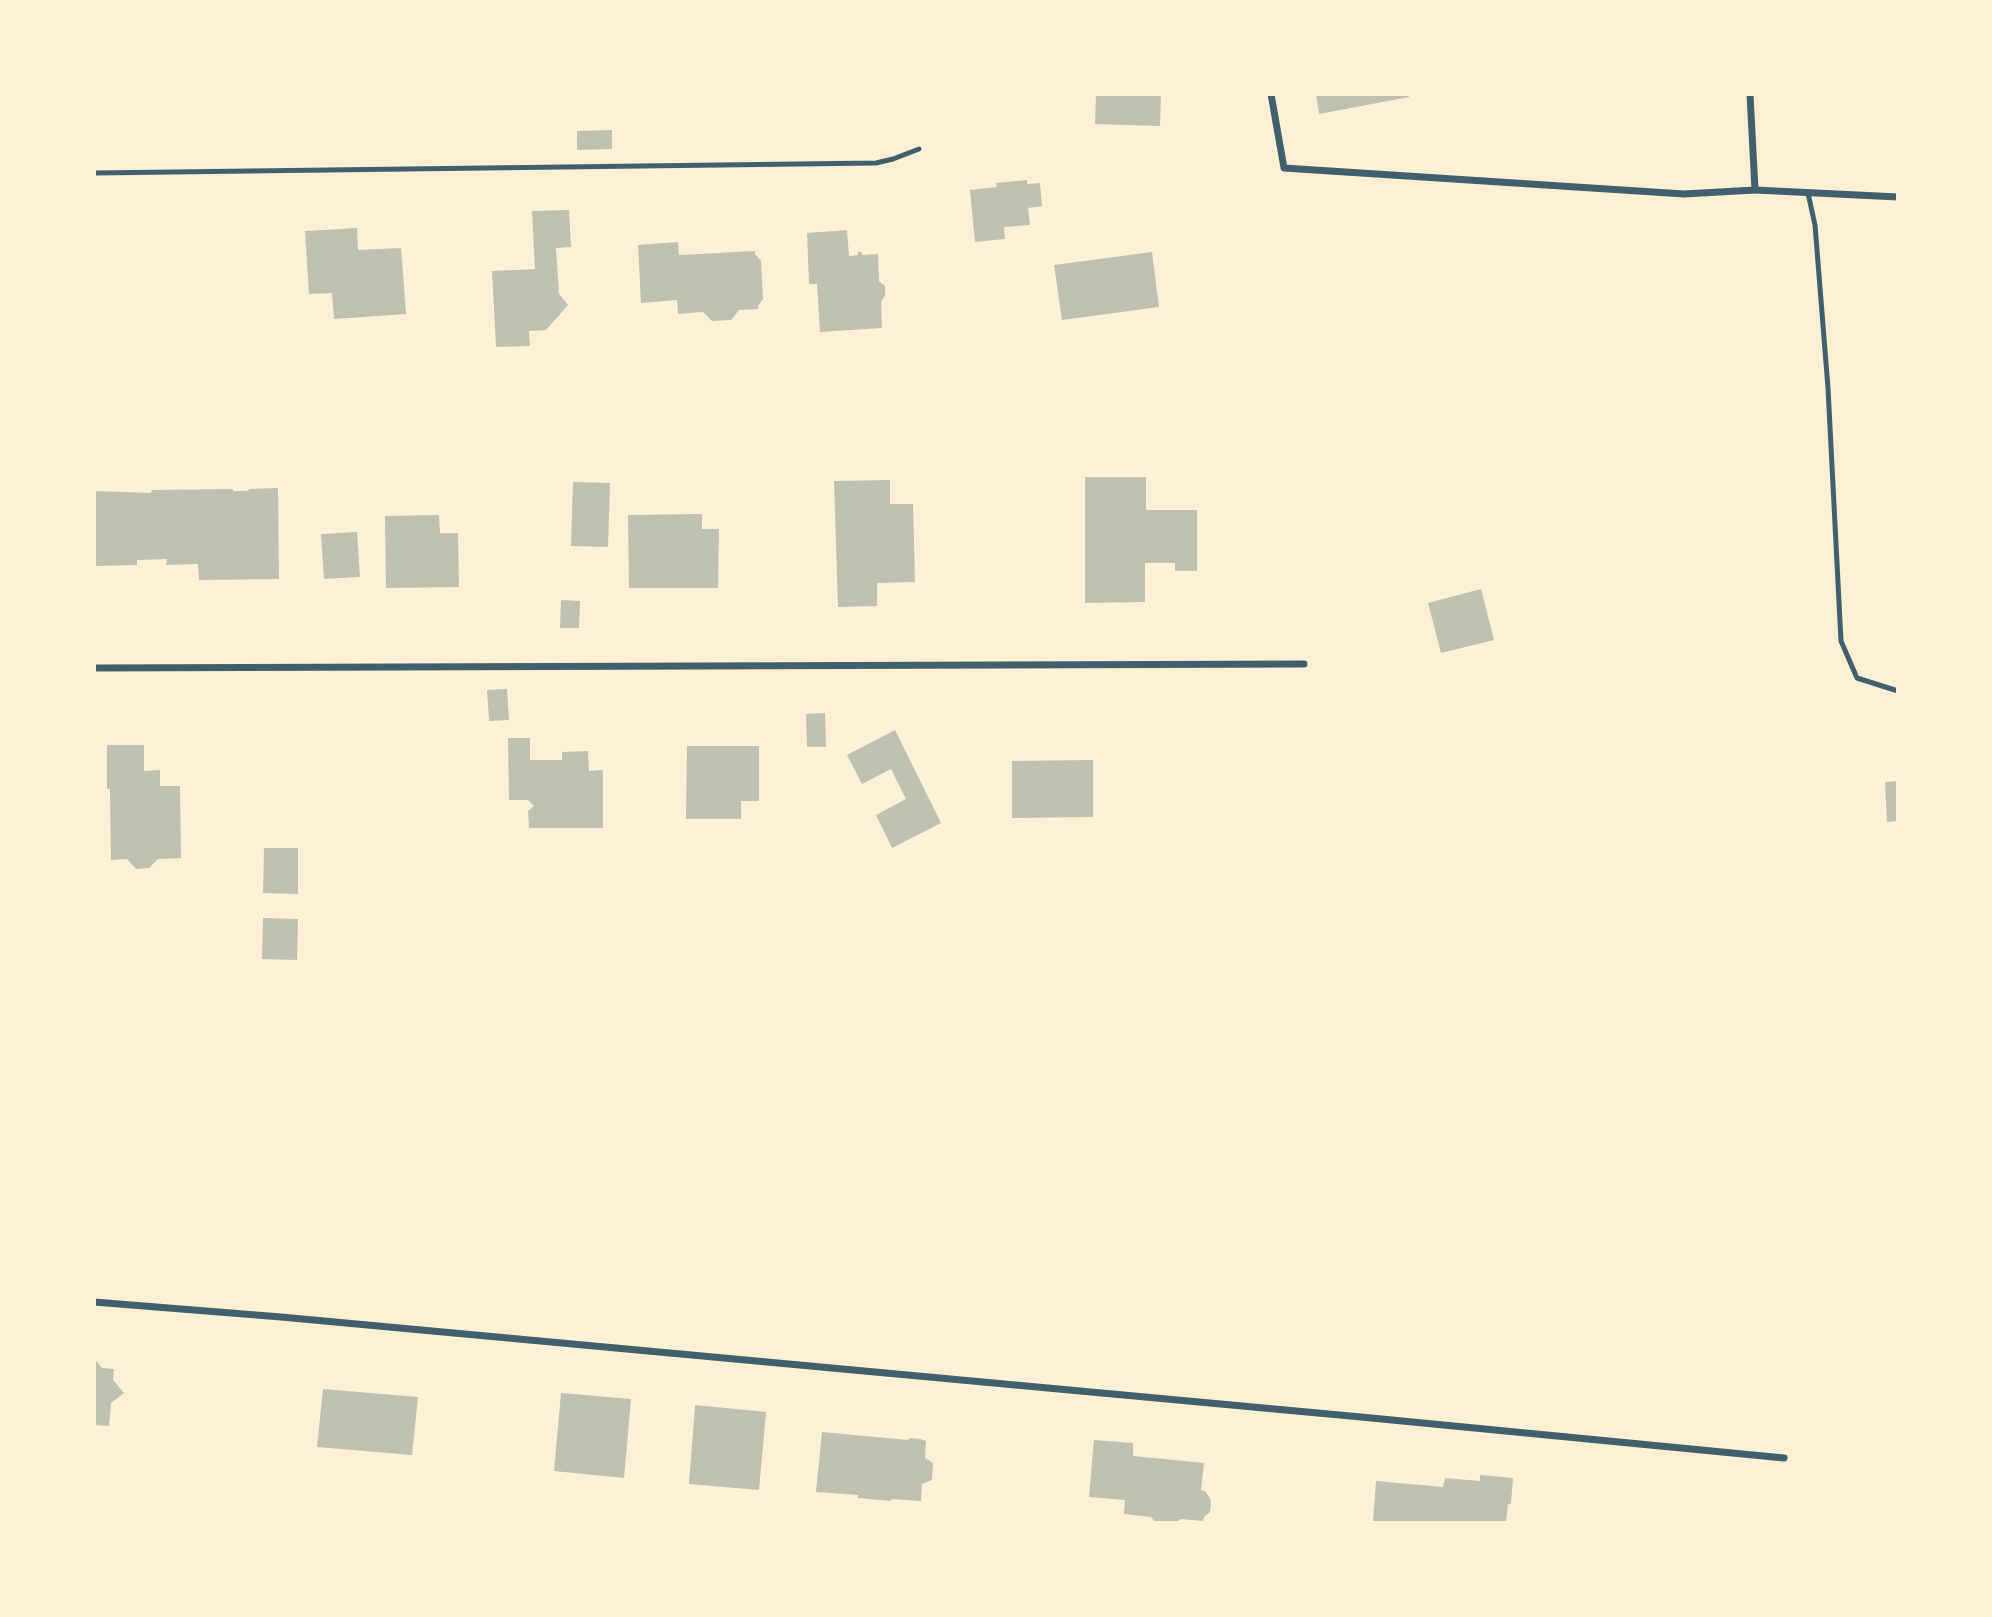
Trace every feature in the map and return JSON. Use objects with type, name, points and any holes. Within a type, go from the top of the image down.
[{"type":"street","points":[[1270,94],[1284,168],[1684,194],[1755,190],[1898,197]]},
{"type":"street","points":[[1750,94],[1755,190]]},
{"type":"street","points":[[94,668],[1304,664]]},
{"type":"street","points":[[94,1302],[1784,1458]]},
{"type":"lane","points":[[94,173],[876,163],[919,149]]},
{"type":"lane","points":[[1808,193],[1815,225],[1828,388],[1841,641],[1857,678],[1898,691]]},
{"type":"building","points":[[1096,94],[1161,94],[1160,126],[1095,124]]},
{"type":"building","points":[[1316,94],[1408,94],[1409,97],[1319,114]]},
{"type":"building","points":[[612,130],[612,149],[577,150],[577,131]]},
{"type":"building","points":[[1027,180],[1027,184],[1040,183],[1042,206],[1028,208],[1030,225],[1004,227],[1005,239],[975,242],[970,190],[997,187],[996,183]]},
{"type":"building","points":[[569,210],[571,247],[556,248],[559,294],[568,305],[546,330],[529,331],[530,346],[496,347],[492,271],[535,269],[532,211]]},
{"type":"building","points":[[357,228],[358,250],[401,248],[406,314],[334,319],[332,293],[309,294],[305,231]]},
{"type":"building","points":[[847,230],[849,256],[858,255],[858,252],[862,255],[878,254],[879,281],[885,286],[885,296],[881,302],[882,328],[820,332],[817,284],[809,284],[807,233]]},
{"type":"building","points":[[678,242],[679,255],[755,251],[761,261],[763,299],[758,309],[739,310],[731,320],[712,321],[703,312],[678,314],[677,300],[641,303],[638,245]]},
{"type":"building","points":[[1152,252],[1159,307],[1062,320],[1054,265]]},
{"type":"building","points":[[1085,477],[1146,477],[1146,510],[1197,510],[1197,571],[1175,571],[1175,563],[1145,563],[1145,602],[1085,603]]},
{"type":"building","points":[[890,480],[890,504],[913,504],[915,582],[877,583],[877,606],[838,607],[834,481]]},
{"type":"building","points":[[573,482],[610,483],[608,547],[571,546]]},
{"type":"building","points":[[278,488],[279,579],[199,580],[198,564],[166,565],[167,559],[137,560],[137,565],[94,566],[94,491],[151,493],[152,490],[248,491]]},
{"type":"building","points":[[702,514],[702,529],[719,529],[718,588],[629,588],[628,515]]},
{"type":"building","points":[[439,515],[440,533],[458,533],[459,587],[386,588],[385,516]]},
{"type":"building","points":[[357,532],[360,577],[324,579],[321,534]]},
{"type":"building","points":[[1481,589],[1494,640],[1441,653],[1428,603]]},
{"type":"building","points":[[561,600],[580,601],[579,628],[560,628]]},
{"type":"building","points":[[507,689],[509,720],[489,721],[487,690]]},
{"type":"building","points":[[825,713],[826,747],[807,747],[806,714]]},
{"type":"building","points":[[895,730],[941,823],[892,848],[876,815],[906,799],[891,769],[862,784],[847,755]]},
{"type":"building","points":[[508,738],[530,738],[530,760],[562,760],[562,752],[588,751],[589,771],[603,770],[603,828],[529,828],[528,811],[534,806],[528,800],[509,800]]},
{"type":"building","points":[[107,745],[144,745],[144,771],[160,770],[160,786],[180,786],[181,858],[158,859],[149,868],[136,869],[127,859],[111,860]]},
{"type":"building","points":[[687,746],[759,746],[759,801],[741,801],[741,819],[686,819]]},
{"type":"building","points":[[1093,760],[1093,817],[1012,818],[1012,761]]},
{"type":"building","points":[[1898,781],[1898,821],[1887,822],[1885,782]]},
{"type":"building","points":[[264,848],[298,848],[298,894],[263,893]]},
{"type":"building","points":[[263,918],[298,919],[297,960],[262,959]]},
{"type":"building","points":[[94,1358],[102,1368],[114,1369],[113,1380],[124,1393],[111,1403],[109,1426],[94,1425]]},
{"type":"building","points":[[323,1389],[418,1397],[412,1455],[317,1447]]},
{"type":"building","points":[[561,1393],[631,1399],[624,1478],[554,1471]]},
{"type":"building","points":[[695,1405],[766,1412],[759,1490],[689,1484]]},
{"type":"building","points":[[822,1432],[926,1441],[925,1458],[933,1463],[932,1480],[922,1484],[921,1501],[891,1501],[816,1492]]},
{"type":"building","points":[[1094,1440],[1133,1443],[1133,1456],[1204,1463],[1201,1490],[1205,1491],[1211,1500],[1210,1512],[1203,1521],[1181,1519],[1177,1522],[1155,1522],[1151,1517],[1124,1514],[1125,1500],[1089,1497]]},
{"type":"building","points":[[1480,1475],[1513,1478],[1511,1504],[1508,1504],[1506,1522],[1373,1522],[1376,1481],[1443,1487],[1445,1478],[1480,1481]]}]
